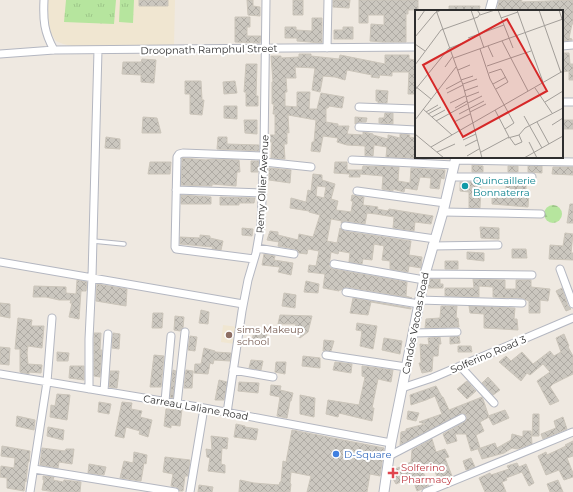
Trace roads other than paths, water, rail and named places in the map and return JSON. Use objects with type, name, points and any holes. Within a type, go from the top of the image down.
[{"type":"main road","points":[[490,10],[493,0]]},
{"type":"main road","name":"Candos Vacoas Road","points":[[384,492],[391,443],[424,277],[444,207],[455,161]]},
{"type":"street","points":[[44,0],[44,26],[54,50]]},
{"type":"street","name":"Remy Ollier Avenue","points":[[227,413],[243,304],[257,248],[261,224],[264,159],[266,0]]},
{"type":"street","points":[[327,48],[328,0]]},
{"type":"street","name":"Droopnath Ramphul Street","points":[[0,54],[54,50],[415,47]]},
{"type":"street","points":[[89,389],[89,339],[98,50]]},
{"type":"street","points":[[359,107],[415,109]]},
{"type":"street","points":[[359,127],[415,130]]},
{"type":"street","points":[[254,259],[177,250],[175,247],[177,157],[179,154],[183,153],[264,159],[310,167]]},
{"type":"street","points":[[352,160],[573,162]]},
{"type":"street","points":[[451,178],[532,177]]},
{"type":"street","points":[[176,190],[262,192]]},
{"type":"street","points":[[356,191],[444,207],[541,214]]},
{"type":"street","points":[[345,226],[433,242],[498,245]]},
{"type":"street","points":[[257,248],[294,254]]},
{"type":"street","points":[[0,262],[243,304]]},
{"type":"street","points":[[334,264],[424,277],[532,275]]},
{"type":"street","points":[[560,269],[573,304]]},
{"type":"street","points":[[346,292],[419,302],[522,303]]},
{"type":"street","points":[[30,492],[47,382],[52,318]]},
{"type":"street","name":"Solferino Road 3","points":[[402,388],[432,378],[573,318]]},
{"type":"street","points":[[177,404],[186,332]]},
{"type":"street","points":[[413,333],[457,332]]},
{"type":"street","points":[[104,391],[108,334]]},
{"type":"street","points":[[165,402],[171,336]]},
{"type":"street","points":[[326,355],[406,367]]},
{"type":"street","points":[[460,366],[494,403]]},
{"type":"street","points":[[233,370],[274,377]]},
{"type":"street","name":"Carreau Laliane Road","points":[[0,374],[204,408],[391,443]]},
{"type":"street","points":[[190,492],[204,408]]},
{"type":"street","points":[[389,456],[462,418]]},
{"type":"street","points":[[426,492],[573,432]]},
{"type":"street","points":[[34,469],[175,492]]},
{"type":"lane","points":[[93,241],[124,244]]},
{"type":"place","name":"Quincaillerie Bonnaterra","points":[[465,186]]},
{"type":"place","name":"sims Makeup school","points":[[229,335]]},
{"type":"place","name":"D-Square","points":[[336,454]]},
{"type":"place","name":"Solferino Pharmacy","points":[[393,473]]}]
